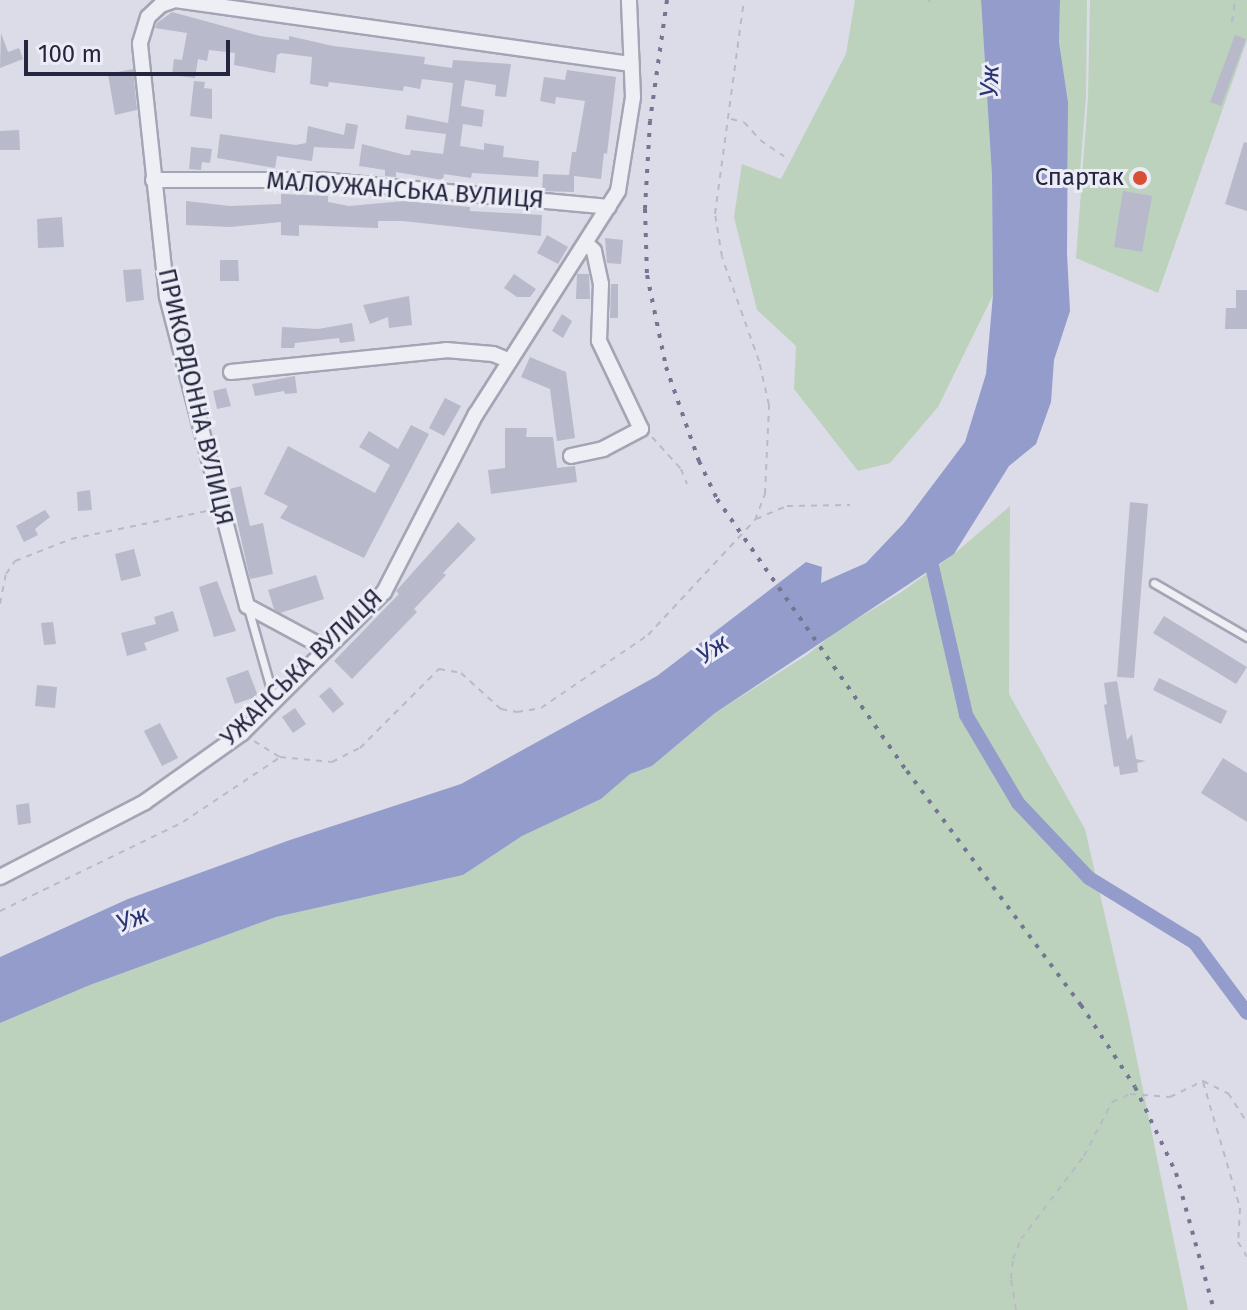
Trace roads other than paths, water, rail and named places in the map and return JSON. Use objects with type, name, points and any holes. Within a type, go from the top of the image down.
[{"type":"street","name":"ПРИКОРДОННА ВУЛИЦЯ","points":[[247,606],[167,297],[140,43],[144,26],[154,9],[175,0],[632,64]]},
{"type":"street","name":"УЖАНСЬКА ВУЛИЦЯ","points":[[0,877],[145,802],[242,733],[384,592],[476,414],[618,191],[633,97],[629,0]]},
{"type":"street","name":"МАЛОУЖАНСЬКА ВУЛИЦЯ","points":[[153,180],[319,180],[609,207]]},
{"type":"street","points":[[571,456],[603,449],[641,429],[599,341],[601,284],[594,251],[586,243]]},
{"type":"street","points":[[231,372],[446,350],[493,354],[510,361]]},
{"type":"street","points":[[247,606],[327,649]]},
{"type":"lane","points":[[1154,583],[1247,637]]},
{"type":"lane","points":[[247,606],[274,702]]},
{"type":"water","name":"Уж","points":[[981,0],[1060,0],[1059,42],[1068,102],[1067,254],[1070,311],[1054,360],[1051,402],[1036,444],[1009,466],[954,554],[715,713],[652,766],[630,774],[601,799],[522,836],[463,875],[276,917],[90,985],[0,1023],[0,957],[128,899],[290,840],[461,784],[657,676],[806,562],[822,567],[821,583],[866,563],[904,523],[965,442],[986,374],[993,295],[992,176]]},
{"type":"waterway","points":[[929,553],[966,715],[1018,803],[1089,878],[1195,943],[1247,1013]]},
{"type":"railway","points":[[667,0],[650,121],[645,209],[647,275],[666,367],[699,461],[717,499],[907,771],[1081,1005],[1135,1087],[1176,1173],[1214,1310]]},
{"type":"place","name":"Спартак","points":[[1140,178]]}]
